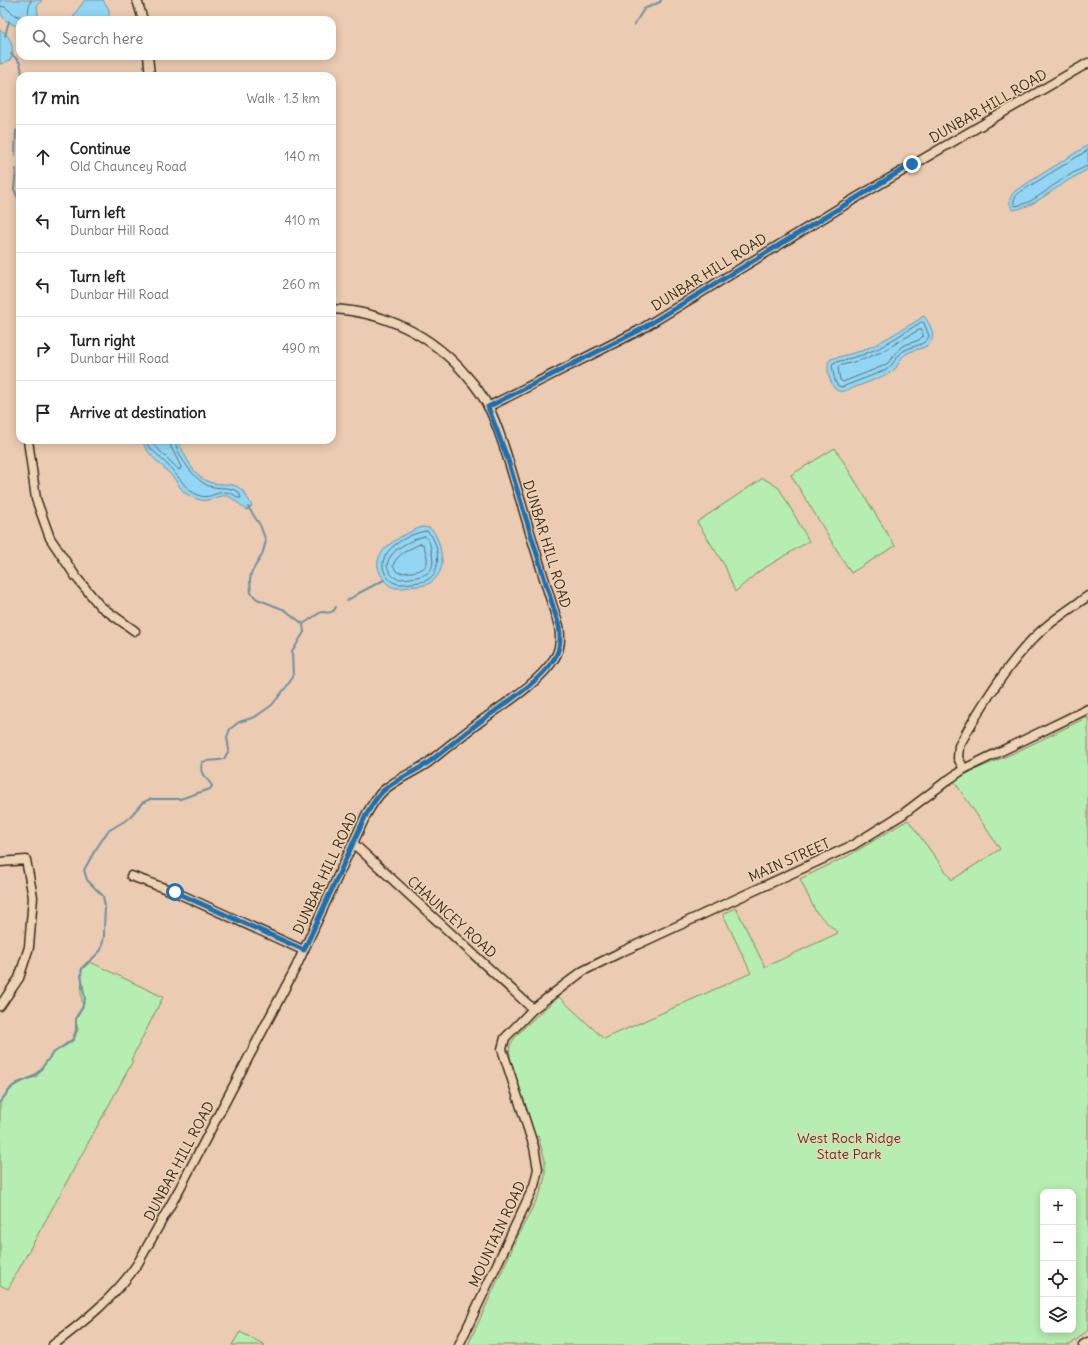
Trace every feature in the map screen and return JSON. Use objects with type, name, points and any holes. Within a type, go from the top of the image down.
[{"type":"street","points":[[137,0],[142,16]]},
{"type":"street","points":[[148,60],[150,72]]},
{"type":"street","name":"DUNBAR HILL ROAD","points":[[53,1345],[101,1306],[138,1263],[180,1188],[304,950],[371,806],[384,790],[429,762],[530,684],[555,658],[559,649],[559,626],[508,460],[488,407],[638,331],[862,194],[1088,63]]},
{"type":"street","points":[[336,309],[349,310],[382,318],[402,326],[430,342],[452,360],[462,371],[477,388],[488,407]]},
{"type":"street","points":[[29,444],[36,498],[50,538],[76,577],[100,606],[135,631]]},
{"type":"street","points":[[964,769],[958,758],[959,746],[1001,679],[1022,650],[1035,637],[1088,596]]},
{"type":"street","name":"MAIN STREET","points":[[505,1038],[533,1009],[569,980],[593,965],[853,846],[903,814],[964,769],[1088,709]]},
{"type":"street","name":"CHAUNCEY ROAD","points":[[354,844],[533,1009]]},
{"type":"street","points":[[0,862],[26,860],[33,897],[28,947],[20,978],[0,1006]]},
{"type":"street","points":[[131,876],[175,892],[304,950]]},
{"type":"street","name":"MOUNTAIN ROAD","points":[[459,1345],[531,1193],[537,1176],[537,1162],[534,1147],[502,1049],[505,1038]]},
{"type":"street","points":[[1084,1345],[1088,1342]]},
{"type":"green space","points":[[835,448],[895,546],[851,573],[791,475]]},
{"type":"green space","points":[[763,478],[779,488],[809,541],[758,572],[735,592],[725,566],[697,522]]},
{"type":"green space","name":"West Rock Ridge State Park","points":[[1088,717],[1088,1330],[1070,1345],[468,1345],[518,1236],[542,1189],[545,1176],[545,1160],[538,1136],[535,1137],[532,1129],[511,1064],[510,1046],[518,1035],[532,1020],[559,997],[604,1039],[751,973],[723,914],[736,908],[765,967],[838,933],[816,912],[800,879],[848,856],[908,820],[952,880],[1000,849],[954,781],[970,772],[1016,752]]},
{"type":"green space","points":[[88,961],[163,997],[131,1060],[133,1061],[8,1289],[0,1285],[0,1102],[10,1088],[18,1082],[36,1077],[54,1052],[74,1040],[78,1029],[76,1020],[83,1007],[81,993],[81,970]]},
{"type":"green space","points":[[240,1332],[265,1345],[232,1345]]},
{"type":"water","points":[[0,0],[42,0],[37,7],[37,16],[16,16],[16,25],[6,21],[1,11]]},
{"type":"water","points":[[85,0],[103,0],[108,7],[109,14],[108,16],[74,16]]},
{"type":"water","points":[[0,30],[7,35],[12,47],[12,56],[10,60],[1,64],[0,64]]},
{"type":"water","points":[[1088,145],[1088,169],[1039,200],[1027,206],[1013,210],[1010,205],[1010,200],[1015,191]]},
{"type":"water","points":[[924,316],[931,327],[933,334],[928,345],[904,355],[895,369],[886,375],[844,391],[835,389],[831,382],[828,369],[831,359],[861,351],[877,344],[920,319]]},
{"type":"water","points":[[179,444],[194,471],[203,479],[209,482],[238,487],[245,493],[252,506],[247,510],[232,498],[227,496],[220,496],[210,500],[194,498],[184,492],[173,477],[150,454],[144,445]]},
{"type":"water","points":[[422,527],[430,528],[433,531],[440,546],[442,563],[438,575],[425,585],[401,588],[392,587],[385,581],[380,573],[378,565],[379,557],[390,544],[407,533]]},
{"type":"waterway","points":[[634,25],[644,9],[660,2],[661,0]]},
{"type":"waterway","points":[[5,36],[9,21]]},
{"type":"waterway","points":[[11,54],[16,58]]},
{"type":"waterway","points":[[18,60],[20,63],[22,72]]},
{"type":"waterway","points":[[15,155],[16,131]]},
{"type":"waterway","points":[[16,169],[14,189],[16,194]]},
{"type":"waterway","points":[[0,1102],[13,1086],[34,1076],[52,1054],[73,1039],[76,1030],[76,1017],[82,1008],[85,999],[81,975],[82,969],[101,950],[104,937],[105,907],[103,896],[87,880],[84,870],[108,831],[128,819],[142,803],[150,799],[180,799],[210,789],[212,786],[201,771],[202,762],[224,759],[229,750],[227,737],[230,729],[239,722],[255,717],[272,705],[293,677],[292,652],[304,632],[303,624],[285,610],[257,599],[251,593],[251,573],[262,555],[266,541],[260,525],[248,507]]},
{"type":"waterway","points":[[347,601],[384,580]]},
{"type":"waterway","points":[[303,624],[321,612],[328,613],[336,607]]},
{"type":"route","points":[[175,892],[304,950],[366,815],[377,798],[384,790],[429,762],[530,684],[548,667],[555,658],[559,649],[559,626],[508,460],[488,407],[572,366],[638,331],[912,164]]}]
